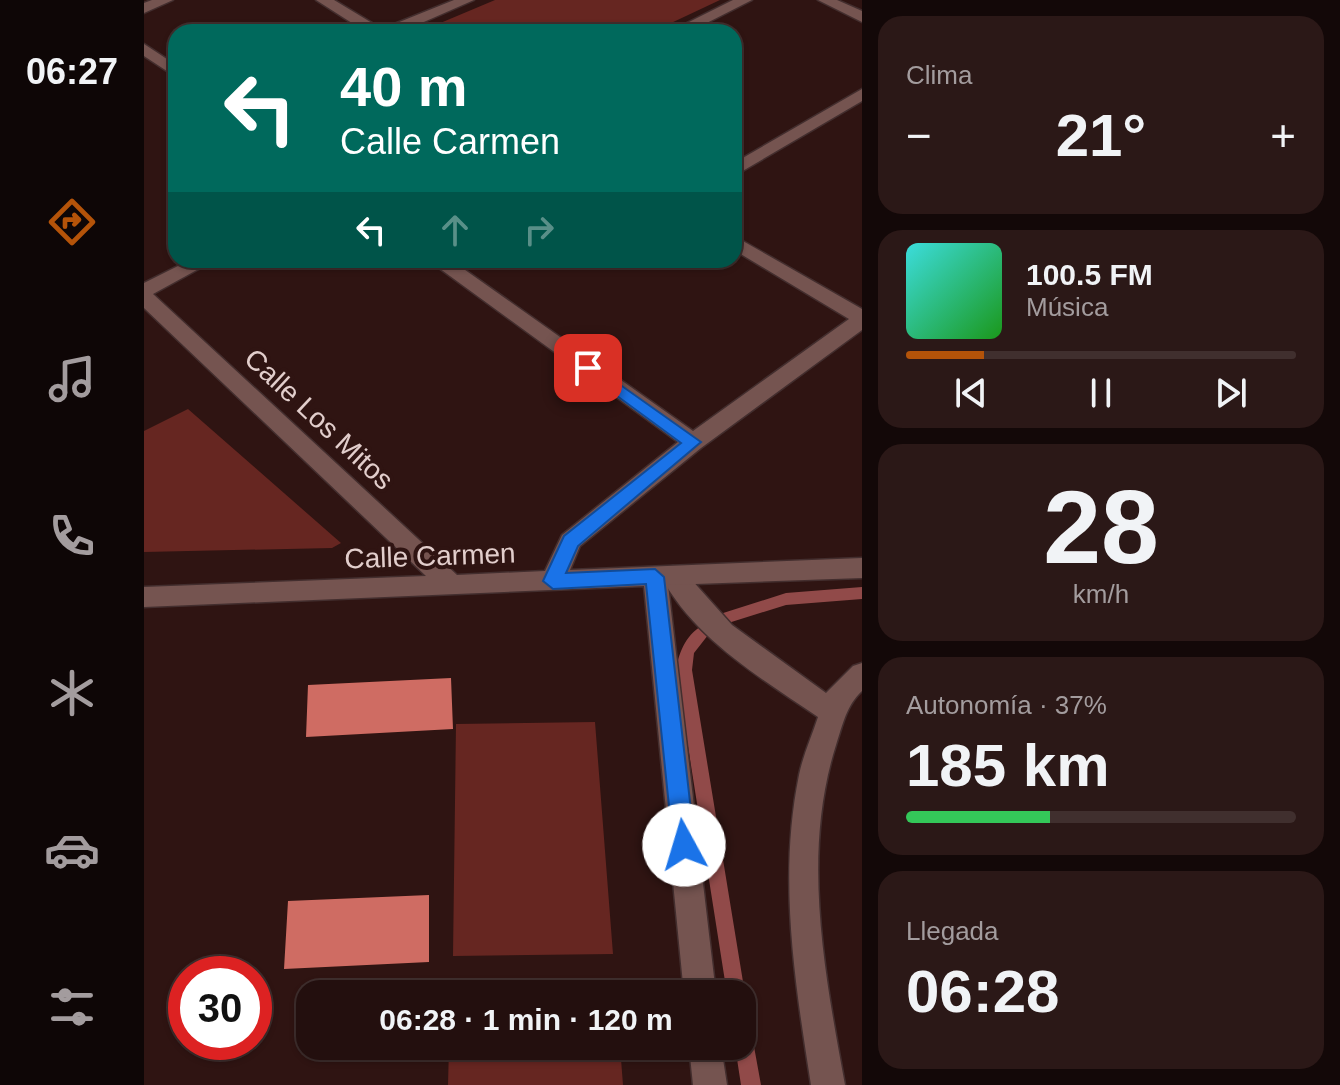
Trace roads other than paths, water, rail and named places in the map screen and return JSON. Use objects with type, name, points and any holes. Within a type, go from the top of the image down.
[{"type":"street","points":[[144,8],[166,0]]},
{"type":"street","points":[[323,0],[364,24]]},
{"type":"street","points":[[407,24],[467,0]]},
{"type":"street","points":[[694,24],[745,0]]},
{"type":"street","points":[[825,0],[862,17]]},
{"type":"street","points":[[144,49],[168,66]]},
{"type":"street","points":[[742,166],[862,94]]},
{"type":"street","points":[[553,581],[570,541],[693,442],[862,319],[742,247]]},
{"type":"street","points":[[144,294],[191,268]]},
{"type":"street","points":[[449,268],[693,442]]},
{"type":"street","name":"Calle Los Mitos","points":[[144,294],[453,586]]},
{"type":"street","name":"Calle Carmen","points":[[144,597],[862,568]]},
{"type":"street","points":[[664,576],[780,676],[833,712]]},
{"type":"street","points":[[664,576],[699,980]]},
{"type":"street","points":[[828,1085],[808,965],[804,871],[813,774],[838,697],[862,674]]},
{"type":"street","points":[[707,1060],[710,1085]]},
{"type":"waterway","points":[[725,618],[786,599],[862,593]]},
{"type":"waterway","points":[[705,630],[687,651],[684,670],[734,980]]},
{"type":"waterway","points":[[747,1060],[751,1085]]}]
